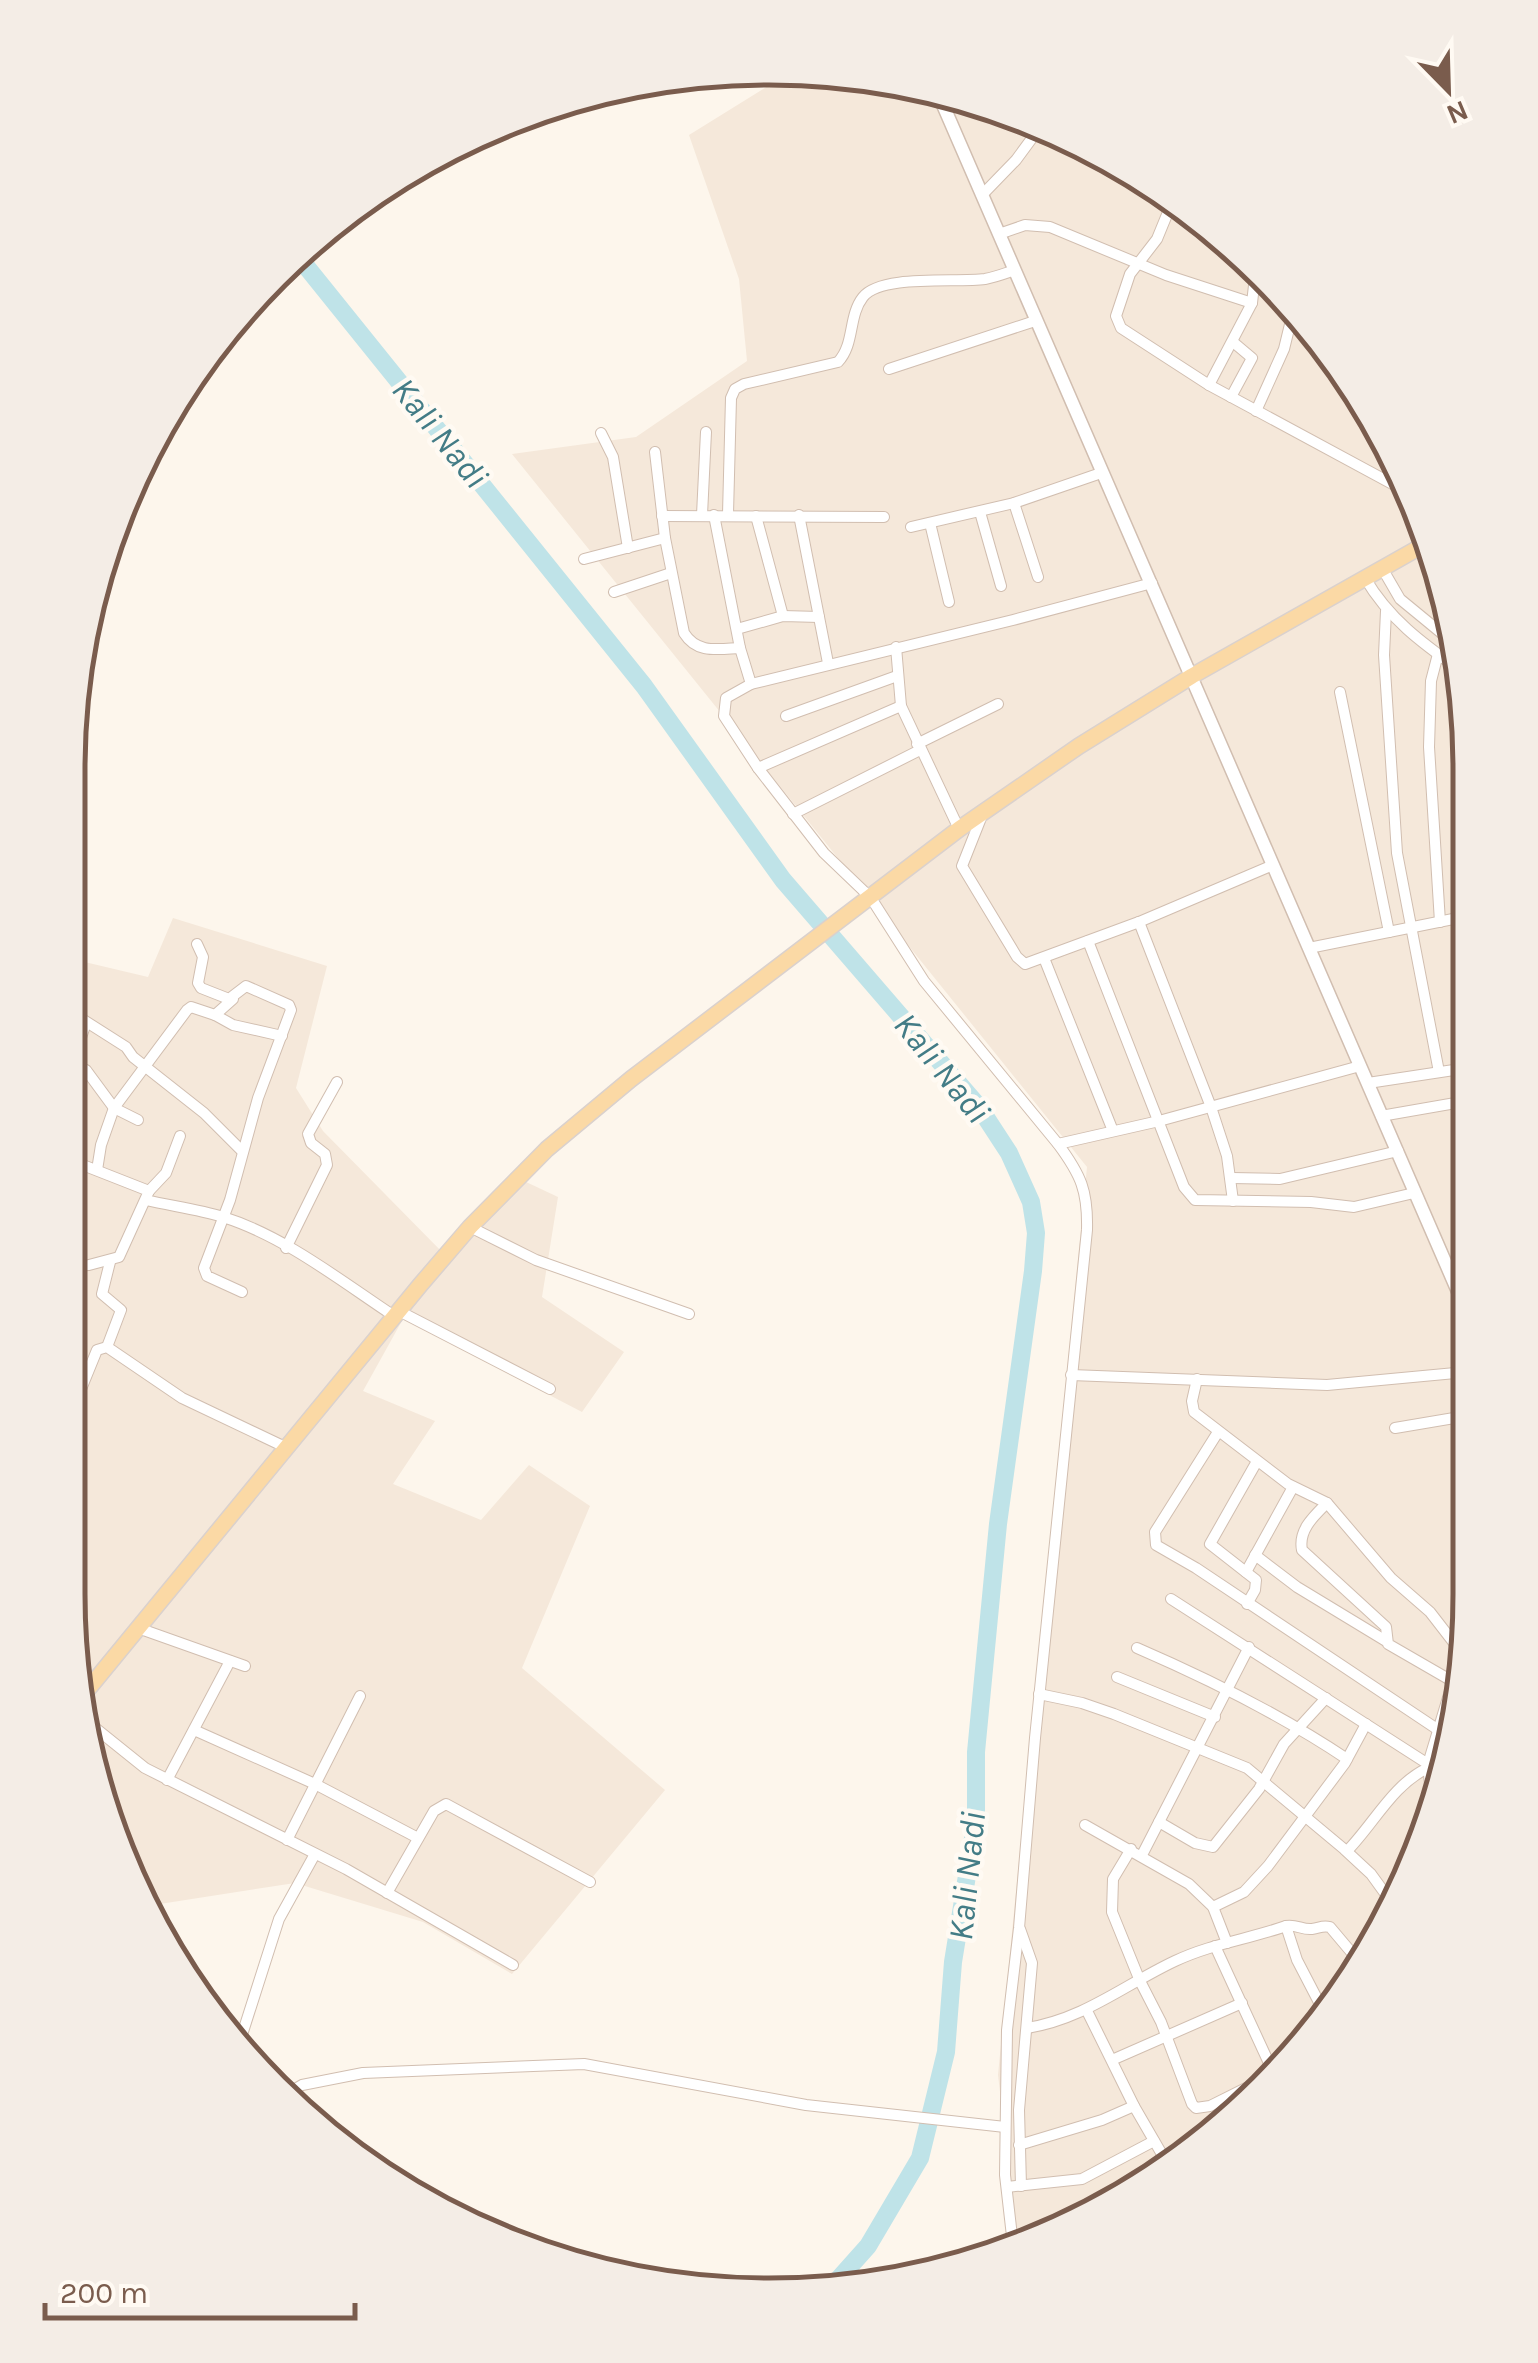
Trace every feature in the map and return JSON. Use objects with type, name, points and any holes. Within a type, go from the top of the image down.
[{"type":"main road","points":[[91,1685],[470,1227],[547,1150],[631,1079],[983,812],[1192,676],[1417,549]]},
{"type":"street","points":[[944,108],[1452,1276]]},
{"type":"street","points":[[982,195],[1032,137]]},
{"type":"street","points":[[1167,213],[1156,239],[1136,263],[1116,322],[1210,385],[1390,483]]},
{"type":"street","points":[[1000,234],[1036,224],[1252,303]]},
{"type":"street","points":[[728,514],[730,398],[735,389],[838,362],[846,354],[863,296],[875,288],[985,278],[1016,270]]},
{"type":"street","points":[[1210,385],[1252,303],[1254,286]]},
{"type":"street","points":[[889,369],[1035,320]]},
{"type":"street","points":[[1256,411],[1284,349],[1290,326]]},
{"type":"street","points":[[1231,397],[1252,358],[1232,342]]},
{"type":"street","points":[[706,432],[708,515],[752,684]]},
{"type":"street","points":[[601,433],[613,457],[628,548]]},
{"type":"street","points":[[656,452],[665,538],[680,620],[690,642],[743,659]]},
{"type":"street","points":[[912,527],[1014,503],[1101,473]]},
{"type":"street","points":[[1014,503],[1038,576]]},
{"type":"street","points":[[980,512],[1001,586]]},
{"type":"street","points":[[799,515],[828,664]]},
{"type":"street","points":[[662,516],[884,517]]},
{"type":"street","points":[[756,516],[783,616]]},
{"type":"street","points":[[930,523],[950,602]]},
{"type":"street","points":[[584,559],[665,538]]},
{"type":"street","points":[[1382,568],[1400,599],[1439,631]]},
{"type":"street","points":[[614,592],[671,574]]},
{"type":"street","points":[[1365,578],[1404,629],[1444,658]]},
{"type":"street","points":[[1012,2233],[1005,2126],[1006,2030],[1020,1928],[1088,1204],[1074,1166],[1058,1144],[793,814],[730,727],[723,707],[726,698],[752,684],[1152,583]]},
{"type":"street","points":[[1386,610],[1384,656],[1392,811],[1439,1072]]},
{"type":"street","points":[[737,629],[783,616],[819,616]]},
{"type":"street","points":[[896,647],[901,706],[959,830]]},
{"type":"street","points":[[1438,654],[1431,680],[1430,779],[1440,922]]},
{"type":"street","points":[[786,716],[896,676]]},
{"type":"street","points":[[1340,692],[1389,932]]},
{"type":"street","points":[[793,814],[998,704]]},
{"type":"street","points":[[758,768],[901,706]]},
{"type":"street","points":[[983,812],[963,858],[965,875],[1020,962],[1025,964],[1139,922],[1274,865]]},
{"type":"street","points":[[1309,948],[1453,920]]},
{"type":"street","points":[[1139,922],[1211,1107],[1232,1178],[1233,1202]]},
{"type":"street","points":[[1088,941],[1189,1195],[1202,1202],[1311,1202],[1354,1208],[1414,1193]]},
{"type":"street","points":[[197,944],[203,957],[200,986],[233,999]]},
{"type":"street","points":[[1044,958],[1113,1132]]},
{"type":"street","points":[[214,1016],[246,986],[288,1004],[292,1010],[241,1150],[224,1217],[204,1271],[242,1292]]},
{"type":"street","points":[[97,1170],[114,1108],[188,1008],[282,1036]]},
{"type":"street","points":[[85,1026],[86,1023],[126,1047],[241,1150]]},
{"type":"street","points":[[1058,1144],[1360,1066]]},
{"type":"street","points":[[85,1070],[114,1108],[138,1120]]},
{"type":"street","points":[[1368,1083],[1453,1070]]},
{"type":"street","points":[[286,1248],[327,1165],[325,1154],[311,1143],[308,1134],[337,1082]]},
{"type":"street","points":[[1381,1116],[1453,1103]]},
{"type":"street","points":[[85,1264],[110,1262],[123,1251],[147,1196],[166,1172],[180,1136]]},
{"type":"street","points":[[1232,1178],[1280,1180],[1398,1150]]},
{"type":"street","points":[[85,1166],[147,1196],[224,1217],[286,1248],[396,1314],[550,1389]]},
{"type":"street","points":[[470,1227],[524,1254],[689,1314]]},
{"type":"street","points":[[85,1379],[97,1350],[107,1346],[122,1310],[102,1294],[110,1262]]},
{"type":"street","points":[[107,1346],[182,1398],[285,1447]]},
{"type":"street","points":[[1071,1375],[1327,1384],[1453,1373]]},
{"type":"street","points":[[1198,1379],[1192,1408],[1256,1463],[1327,1503],[1452,1642]]},
{"type":"street","points":[[1395,1428],[1453,1418]]},
{"type":"street","points":[[1218,1432],[1155,1532],[1154,1542],[1437,1730]]},
{"type":"street","points":[[1247,1604],[1257,1584],[1210,1544],[1256,1463]]},
{"type":"street","points":[[1246,1572],[1293,1487]]},
{"type":"street","points":[[1327,1503],[1304,1530],[1300,1538],[1302,1550],[1386,1627],[1386,1641]]},
{"type":"street","points":[[1255,1556],[1386,1641],[1448,1670]]},
{"type":"street","points":[[1171,1599],[1431,1767]]},
{"type":"street","points":[[138,1628],[245,1666]]},
{"type":"street","points":[[1137,1648],[1229,1688],[1347,1759]]},
{"type":"street","points":[[1237,2093],[1210,2106],[1196,2108],[1116,1926],[1110,1902],[1112,1879],[1159,1822],[1249,1648]]},
{"type":"street","points":[[167,1780],[230,1661]]},
{"type":"street","points":[[1117,1677],[1214,1718]]},
{"type":"street","points":[[1039,1694],[1082,1702],[1248,1768],[1347,1852],[1384,1892]]},
{"type":"street","points":[[287,1840],[360,1696]]},
{"type":"street","points":[[1159,1822],[1195,1844],[1212,1848],[1264,1780],[1284,1744],[1326,1698]]},
{"type":"street","points":[[1429,1775],[1441,1719]]},
{"type":"street","points":[[1213,1907],[1250,1887],[1347,1759],[1366,1724]]},
{"type":"street","points":[[194,1730],[315,1784],[418,1838]]},
{"type":"street","points":[[99,1731],[128,1756],[167,1780],[387,1892],[514,1965]]},
{"type":"street","points":[[1347,1852],[1398,1791],[1428,1766]]},
{"type":"street","points":[[387,1892],[434,1811],[446,1804],[590,1882]]},
{"type":"street","points":[[1084,1825],[1189,1884],[1213,1907],[1221,1944],[1242,2003],[1269,2061]]},
{"type":"street","points":[[243,2031],[279,1920],[315,1854]]},
{"type":"street","points":[[1027,2028],[1087,2011],[1175,1961],[1286,1926],[1296,1924],[1312,1929],[1326,1925],[1351,1952]]},
{"type":"street","points":[[1286,1926],[1318,2001]]},
{"type":"street","points":[[1020,1928],[1032,1963],[1018,2145],[1021,2186]]},
{"type":"street","points":[[1112,2060],[1242,2003]]},
{"type":"street","points":[[1087,2011],[1162,2154]]},
{"type":"street","points":[[296,2088],[364,2073],[584,2064],[806,2105],[1005,2126]]},
{"type":"street","points":[[1018,2145],[1102,2120],[1134,2106]]},
{"type":"street","points":[[1007,2187],[1082,2180],[1154,2141]]},
{"type":"shaded area","points":[[769,85],[858,91],[946,108],[989,121],[1072,156],[1149,200],[1253,285],[1338,389],[1382,466],[1417,549],[1430,592],[1447,680],[1453,769],[1453,1594],[1447,1683],[1430,1771],[1401,1856],[1382,1897],[1338,1974],[1283,2045],[1220,2108],[1149,2163],[1072,2207],[1017,2232],[998,2075],[1087,1167],[512,454],[636,437],[747,361],[739,279],[689,135]]},
{"type":"shaded area","points":[[173,918],[327,966],[296,1088],[323,1131],[446,1256],[524,1181],[558,1197],[542,1297],[624,1352],[582,1412],[403,1319],[363,1391],[435,1421],[393,1484],[481,1520],[529,1465],[590,1506],[522,1668],[665,1790],[512,1974],[423,1922],[295,1883],[160,1904],[121,1814],[98,1727],[86,1639],[85,962],[148,977]]},
{"type":"waterway","name":"Kali Nadi","points":[[306,266],[644,686],[783,880],[979,1107],[1009,1153],[1031,1202],[1036,1233],[1033,1271],[998,1524],[976,1752],[976,1820],[953,1962],[946,2052],[920,2158],[868,2246],[843,2274]]}]
